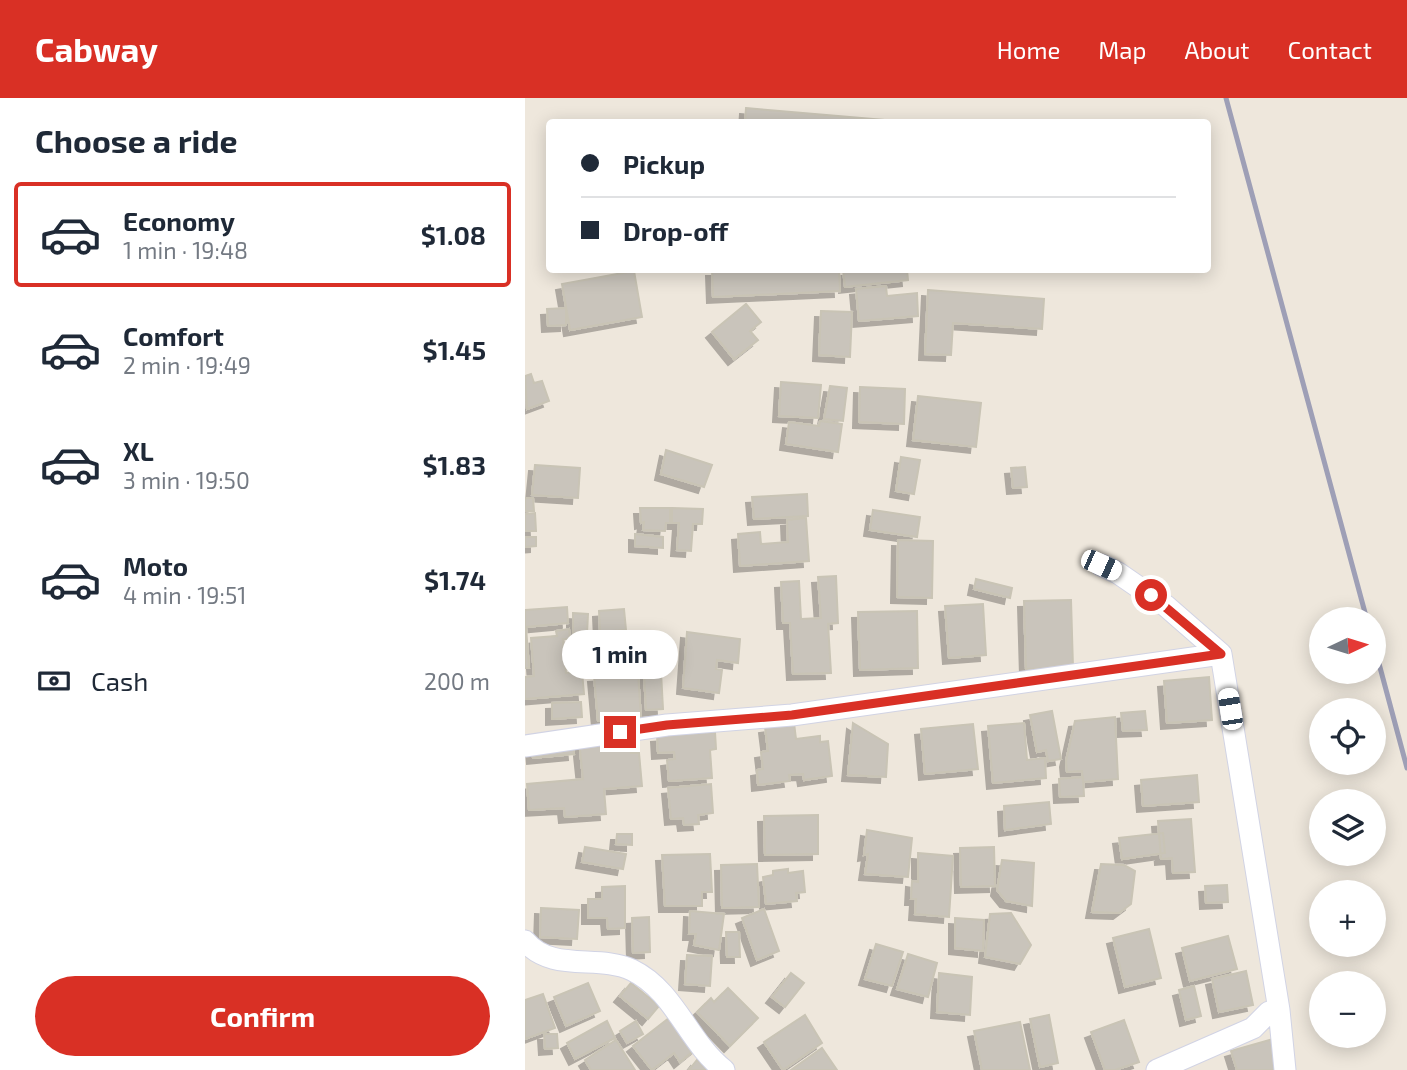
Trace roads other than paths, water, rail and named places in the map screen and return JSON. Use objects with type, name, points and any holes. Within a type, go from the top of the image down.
[{"type":"street","points":[[1101,565],[1118,573],[1166,606],[1221,654],[1279,1010],[1285,1070]]},
{"type":"street","points":[[525,746],[667,725],[792,715],[1221,654]]},
{"type":"street","points":[[525,941],[540,954],[553,959],[615,965],[640,975],[661,992],[688,1029],[724,1070]]},
{"type":"street","points":[[1157,1070],[1253,1028],[1269,1012],[1279,1010]]},
{"type":"railway","points":[[1226,98],[1363,607]]},
{"type":"railway","points":[[1384,684],[1407,768]]}]
